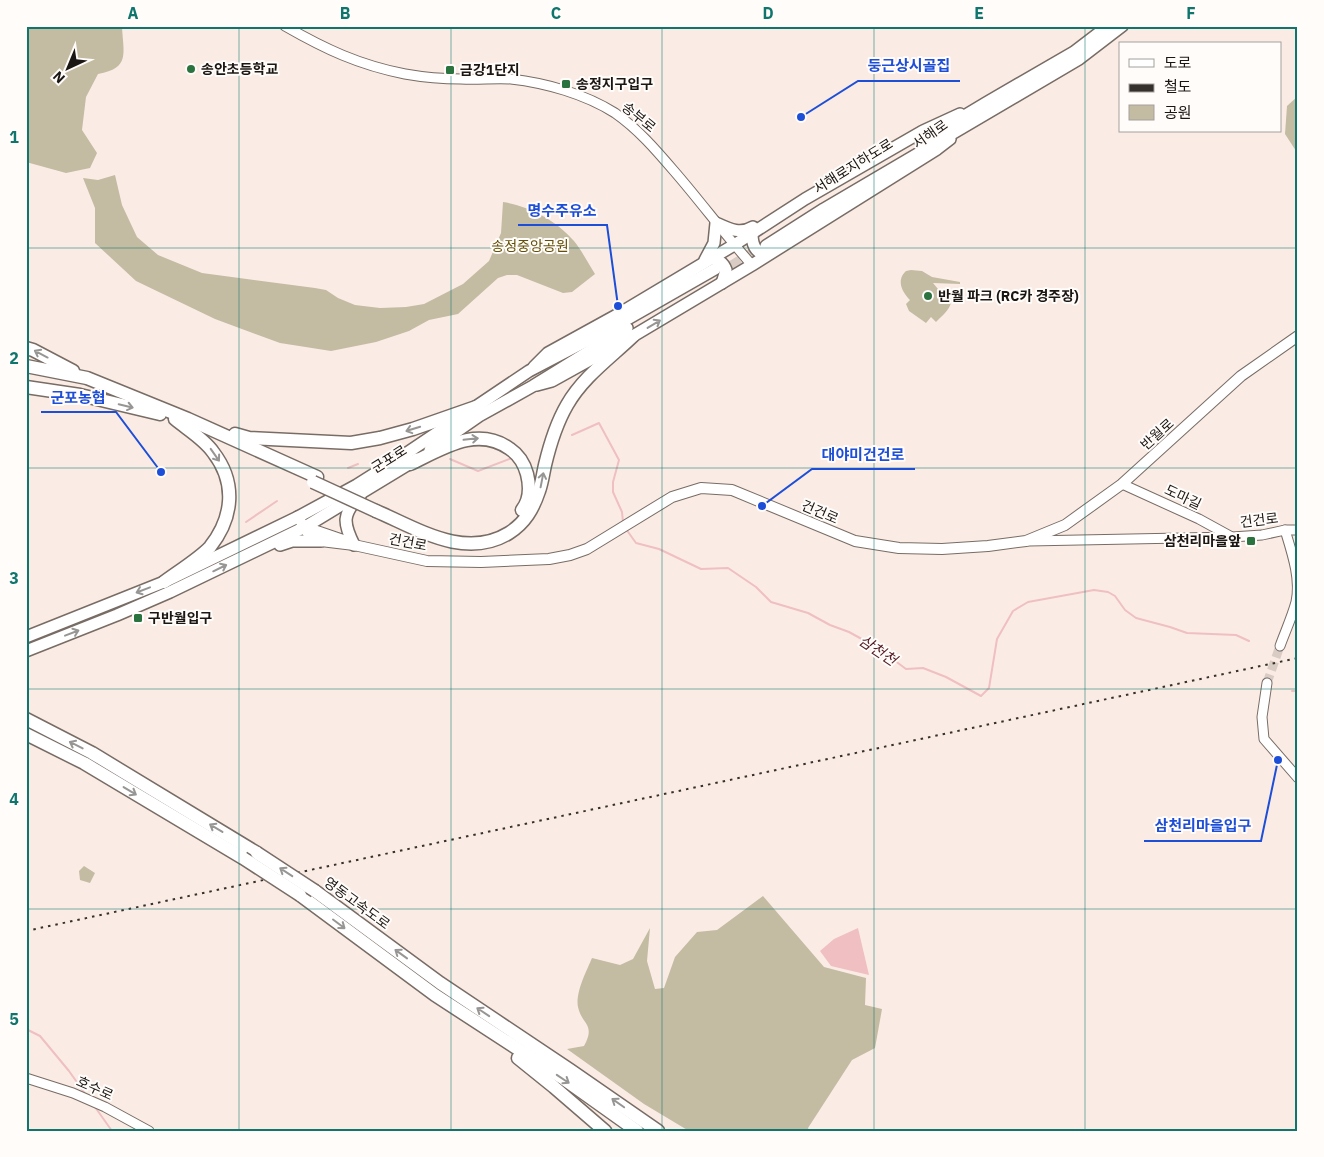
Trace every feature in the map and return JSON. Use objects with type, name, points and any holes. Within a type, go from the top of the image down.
[{"type":"highway","points":[[26,348],[87,378],[378,508],[430,535],[460,544],[476,545],[490,543],[518,528],[532,512],[540,490],[553,434],[566,406],[578,386],[633,336]]},
{"type":"highway","points":[[26,366],[87,378]]},
{"type":"highway","points":[[26,388],[80,395],[156,409]]},
{"type":"highway","points":[[182,421],[249,438],[351,443],[380,438],[413,429],[476,407]]},
{"type":"highway","points":[[164,582],[209,548],[222,528],[229,511],[228,488],[222,466],[212,450],[182,421]]},
{"type":"highway","points":[[378,508],[461,538],[478,538],[495,533],[513,523],[525,506],[530,485],[526,469],[519,455],[504,444],[484,438],[461,440],[410,464]]},
{"type":"highway","name":"영동고속도로","points":[[26,719],[92,753],[257,853],[315,891],[440,983],[658,1131]]},
{"type":"highway","name":"영동고속도로","points":[[26,734],[84,763],[300,894],[435,995],[564,1079],[637,1131]]},
{"type":"highway","points":[[435,995],[541,1076],[605,1131]]},
{"type":"main road","name":"서해로","points":[[984,108],[1074,52],[1108,26]]},
{"type":"main road","name":"서해로","points":[[734,245],[805,199],[923,131],[984,108],[1079,59],[1122,26]]},
{"type":"main road","name":"서해로지하도로","points":[[765,247],[984,108]]},
{"type":"main road","points":[[533,386],[620,332],[714,269],[716,223],[736,231],[749,230],[789,206],[805,199]]},
{"type":"main road","points":[[752,233],[754,247],[759,253],[765,247]]},
{"type":"main road","name":"군포로","points":[[26,651],[152,600],[305,527],[410,464],[479,416],[533,386],[552,381],[633,336],[714,269],[734,245]]},
{"type":"main road","points":[[752,264],[765,247]]},
{"type":"main road","name":"군포로","points":[[26,637],[164,582],[298,517],[357,485],[529,371],[617,325],[714,269],[752,264]]},
{"type":"main road","name":"반월로","points":[[1026,541],[1065,525],[1122,484],[1240,376],[1298,336]]},
{"type":"main road","name":"건건로","points":[[321,541],[354,545],[427,561],[481,562],[549,559],[587,549],[672,496],[701,488],[732,490],[855,542],[899,548],[942,549],[1026,541]]},
{"type":"main road","points":[[354,545],[346,531],[346,516],[350,506],[363,493]]},
{"type":"main road","points":[[298,517],[307,532],[321,541]]},
{"type":"main road","name":"건건로","points":[[305,527],[346,540],[354,545]]},
{"type":"main road","points":[[269,544],[273,547],[292,541],[321,541]]},
{"type":"street","name":"송부로","points":[[285,26],[331,52],[396,72],[459,80],[494,79],[528,82],[570,93],[602,106],[628,124],[650,143],[734,245],[752,264]]},
{"type":"street","name":"도마길","points":[[1122,484],[1199,519],[1232,537]]},
{"type":"street","points":[[1280,646],[1296,601],[1297,582],[1294,558],[1286,530]]},
{"type":"street","name":"건건로","points":[[1026,541],[1232,537],[1298,530]]},
{"type":"street","points":[[1267,683],[1262,717],[1264,739],[1298,778]]},
{"type":"street","name":"호수로","points":[[26,1078],[73,1093],[105,1107],[149,1131]]},
{"type":"green space","points":[[26,26],[122,26],[123,58],[116,68],[98,74],[86,97],[82,130],[97,153],[90,168],[66,173],[26,162]]},
{"type":"green space","points":[[1298,96],[1298,154],[1285,134],[1287,106]]},
{"type":"green space","name":"송정중앙공원","points":[[115,175],[122,205],[137,237],[158,255],[202,273],[326,290],[338,298],[355,305],[380,308],[424,304],[463,284],[489,261],[501,233],[503,202],[523,207],[542,215],[567,233],[595,274],[572,292],[563,293],[517,275],[507,275],[498,278],[458,314],[429,320],[409,331],[376,342],[331,351],[280,343],[215,319],[136,281],[95,243],[95,208],[83,178],[98,180]]},
{"type":"green space","name":"반월 파크 (RC카 경주장)","points":[[906,271],[922,271],[932,277],[960,282],[960,284],[933,283],[951,298],[949,308],[936,322],[931,317],[926,323],[909,311],[906,304],[910,300],[901,286],[901,278]]},
{"type":"green space","points":[[84,866],[95,873],[90,883],[80,880],[79,871]]},
{"type":"green space","points":[[763,896],[824,967],[866,978],[865,1005],[882,1009],[875,1048],[852,1060],[808,1128],[809,1131],[689,1131],[644,1104],[567,1049],[584,1046],[589,1033],[578,1007],[578,995],[592,958],[620,965],[633,959],[650,928],[647,961],[655,989],[664,988],[675,957],[697,932],[717,930]]},
{"type":"shaded area","points":[[858,928],[869,975],[831,966],[820,951],[834,939]]},
{"type":"waterway","name":"삼천천","points":[[572,435],[599,423],[619,460],[613,482],[613,492],[622,512],[623,522]]},
{"type":"waterway","name":"삼천천","points":[[450,459],[478,471],[512,458]]},
{"type":"waterway","name":"삼천천","points":[[348,468],[358,464]]},
{"type":"waterway","name":"삼천천","points":[[246,522],[277,501]]},
{"type":"waterway","name":"삼천천","points":[[626,529],[636,543],[659,549],[701,569],[728,568],[756,587],[771,602],[808,613],[830,625],[849,632],[878,648],[906,669],[923,668],[946,677],[981,696],[989,688],[997,639],[1013,611],[1028,602],[1094,590],[1108,592],[1115,596],[1125,610],[1136,618],[1187,633],[1236,635],[1249,641]]},
{"type":"waterway","name":"삼천천","points":[[1292,691],[1298,691]]},
{"type":"waterway","points":[[26,1029],[40,1036],[86,1095]]},
{"type":"waterway","points":[[95,1107],[112,1131]]},
{"type":"tunnel","points":[[717,275],[765,246]]},
{"type":"tunnel","points":[[1267,683],[1280,646]]},
{"type":"railway","points":[[26,931],[1298,658]]},
{"type":"place","name":"송안초등학교","points":[[191,69]]},
{"type":"place","name":"금강1단지","points":[[450,70]]},
{"type":"place","name":"송정지구입구","points":[[566,84]]},
{"type":"place","name":"둥근상시골집","points":[[801,117]]},
{"type":"place","name":"반월 파크 (RC카 경주장)","points":[[928,296]]},
{"type":"place","name":"명수주유소","points":[[618,306]]},
{"type":"place","name":"군포농협","points":[[161,472]]},
{"type":"place","name":"대야미건건로","points":[[762,506]]},
{"type":"place","name":"삼천리마을앞","points":[[1251,541]]},
{"type":"place","name":"구반월입구","points":[[138,618]]},
{"type":"place","name":"삼천리마을입구","points":[[1278,760]]}]
